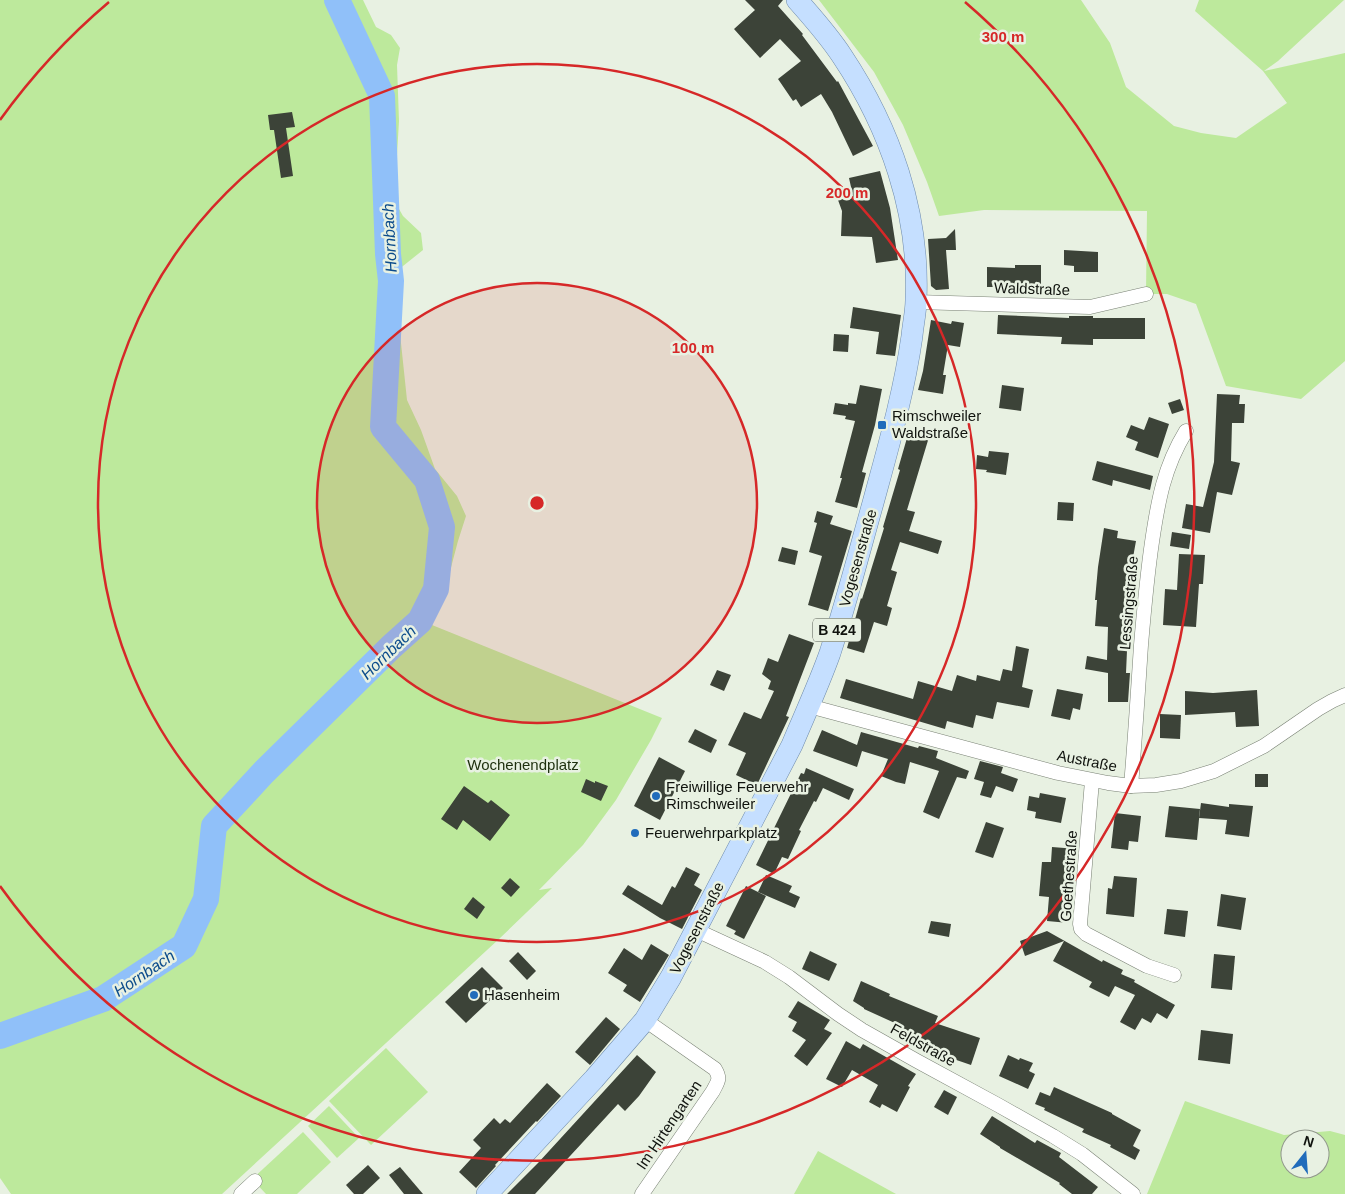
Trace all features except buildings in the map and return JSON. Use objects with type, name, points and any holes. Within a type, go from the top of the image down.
[{"type":"main road","name":"Vogesenstraße","points":[[487,1194],[594,1080],[645,1020],[672,976],[788,752],[809,706],[840,619],[891,436],[908,359],[916,302],[913,230],[900,175],[879,122],[842,55],[798,0]]},
{"type":"street","name":"Waldstraße","points":[[916,302],[1090,307],[1146,294]]},
{"type":"street","name":"Lessingstraße","points":[[1131,786],[1144,605],[1156,511],[1169,463],[1186,430]]},
{"type":"street","name":"Austraße","points":[[809,706],[1058,773],[1131,786],[1181,781],[1214,771],[1264,746],[1332,700],[1345,695]]},
{"type":"street","name":"Goethestraße","points":[[1092,780],[1081,929],[1094,939],[1147,966],[1174,975]]},
{"type":"street","name":"Feldstraße","points":[[696,930],[765,962],[862,1030],[1082,1154],[1133,1194]]},
{"type":"street","name":"Im Hirtengarten","points":[[642,1194],[713,1091],[719,1079],[715,1069],[645,1020]]},
{"type":"street","points":[[241,1194],[255,1182]]},
{"type":"green space","name":"Wochenendplatz","points":[[0,0],[363,0],[376,27],[391,35],[400,48],[397,65],[399,121],[395,202],[403,216],[421,233],[423,250],[398,270],[397,305],[407,400],[421,430],[435,469],[457,496],[466,516],[444,594],[432,625],[662,718],[616,800],[583,845],[539,890],[552,888],[222,1194],[11,1194],[0,1178]]},
{"type":"green space","points":[[819,0],[1081,0],[1110,43],[1126,87],[1174,126],[1201,133],[1236,138],[1287,103],[1263,71],[1195,11],[1199,0],[1344,0],[1278,61],[1264,71],[1345,53],[1345,361],[1301,399],[1226,386],[1196,304],[1167,294],[1146,294],[1147,211],[984,210],[939,216],[903,125],[874,72]]},
{"type":"green space","points":[[386,1048],[428,1092],[371,1145],[329,1101]]},
{"type":"green space","points":[[1185,1101],[1280,1134],[1280,1179],[1330,1179],[1330,1131],[1345,1135],[1345,1194],[1147,1194]]},
{"type":"green space","points":[[329,1106],[359,1138],[337,1158],[308,1126]]},
{"type":"green space","points":[[303,1132],[331,1162],[297,1194],[266,1194],[252,1179]]},
{"type":"green space","points":[[818,1151],[896,1194],[794,1194]]},
{"type":"waterway","name":"Hornbach","points":[[0,1036],[103,999],[184,946],[206,899],[214,826],[263,773],[420,621],[436,589],[442,527],[427,480],[383,427],[391,281],[388,254],[382,96],[337,0]]},
{"type":"place","name":"Rimschweiler Waldstraße","points":[[882,425]]},
{"type":"place","name":"Freiwillige Feuerwehr Rimschweiler","points":[[656,796]]},
{"type":"place","name":"Feuerwehrparkplatz","points":[[635,833]]},
{"type":"place","name":"Hasenheim","points":[[474,995]]}]
